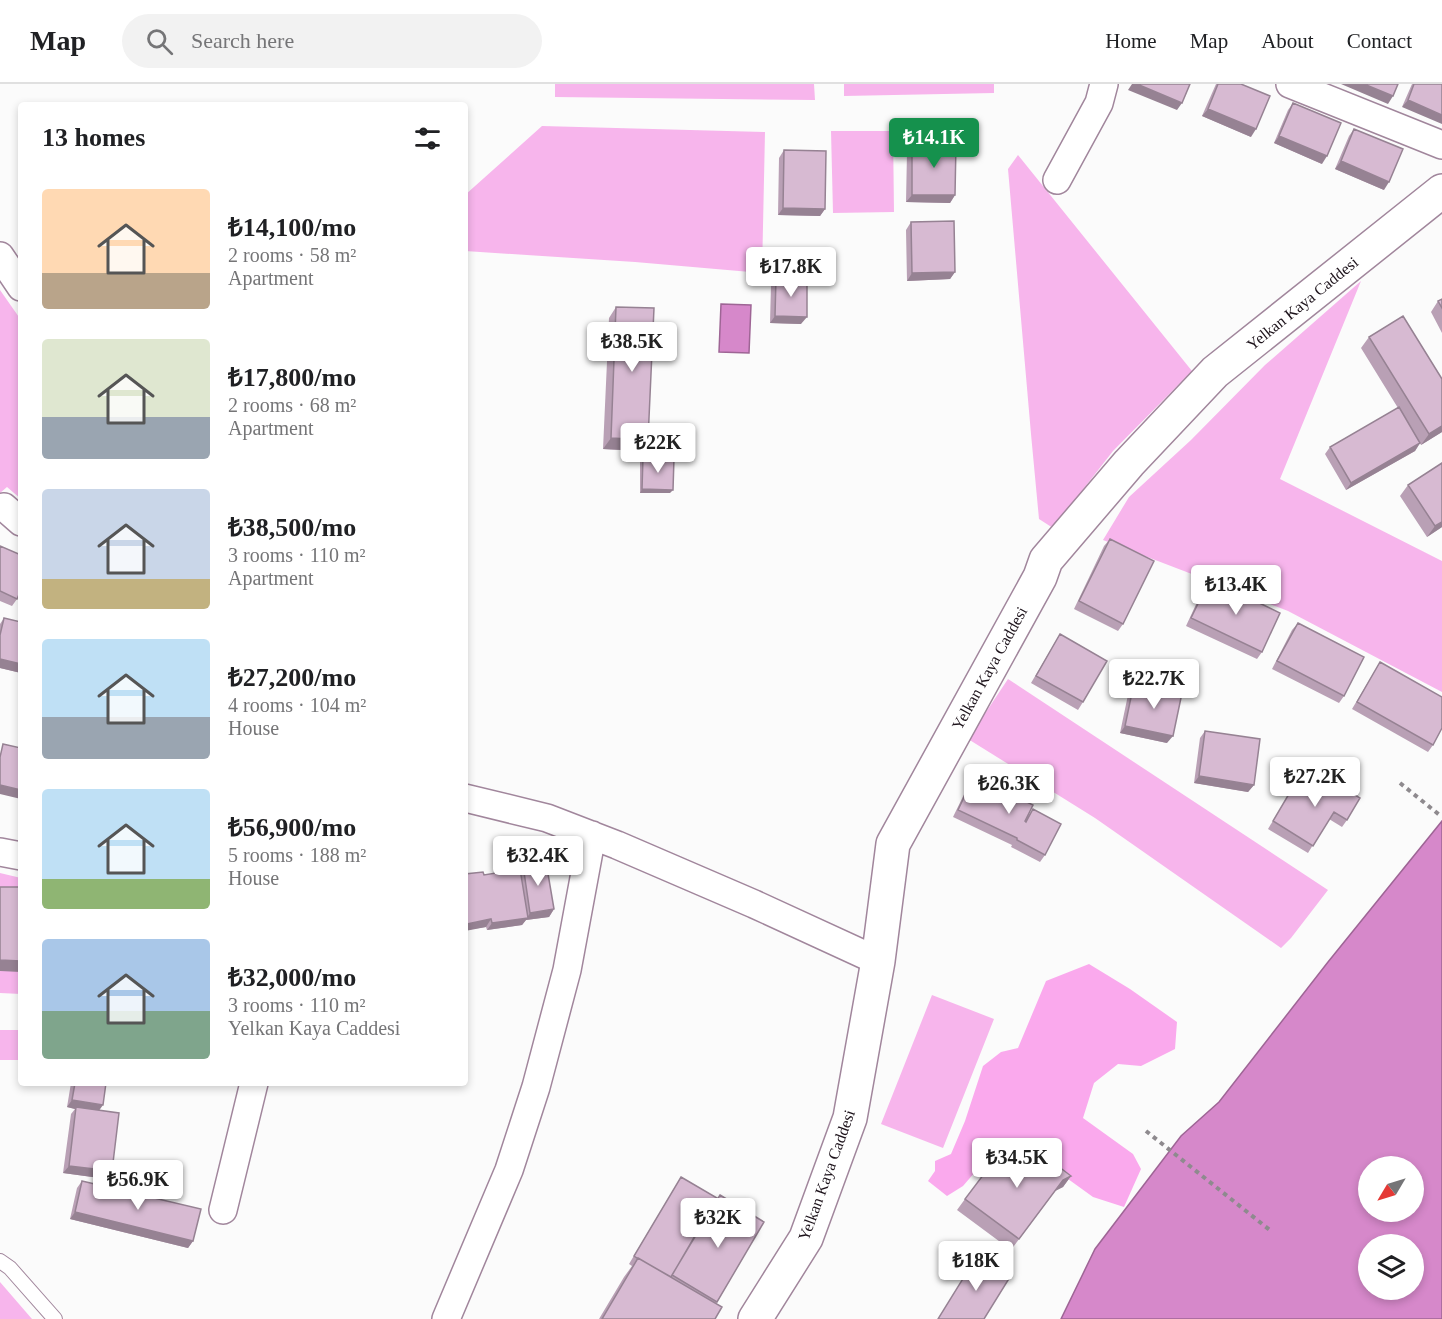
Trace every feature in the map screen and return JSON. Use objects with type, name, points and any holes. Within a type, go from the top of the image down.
[{"type":"street","points":[[1057,180],[1099,103],[1104,84]]},
{"type":"street","points":[[1290,84],[1442,145]]},
{"type":"street","name":"Yelkan Kaya Caddesi","points":[[755,1319],[806,1238],[850,1118],[878,961],[893,844],[1040,577],[1047,560],[1129,463],[1215,372],[1442,191]]},
{"type":"street","points":[[0,256],[18,283]]},
{"type":"street","points":[[468,799],[547,818],[592,835],[754,904],[878,961]]},
{"type":"street","points":[[446,1319],[509,1170],[536,1087],[567,970],[592,835]]},
{"type":"street","points":[[0,852],[18,855]]},
{"type":"street","points":[[223,1210],[253,1086]]},
{"type":"lane","points":[[0,1261],[10,1268],[55,1319]]},
{"type":"path","points":[[1400,783],[1442,817]]},
{"type":"path","points":[[1146,1131],[1271,1231]]},
{"type":"shaded area","points":[[555,84],[814,84],[815,100],[555,97]]},
{"type":"shaded area","points":[[844,84],[994,84],[994,93],[844,96]]},
{"type":"shaded area","points":[[542,126],[765,132],[762,273],[468,251],[468,192]]},
{"type":"shaded area","points":[[831,131],[893,131],[894,212],[833,213]]},
{"type":"shaded area","points":[[1018,155],[1192,371],[1113,451],[1053,528],[1039,519],[1031,434],[1008,169]]},
{"type":"shaded area","points":[[1361,281],[1280,479],[1442,561],[1442,692],[1288,611],[1103,540],[1129,497],[1191,440],[1265,365]]},
{"type":"shaded area","points":[[0,290],[18,316],[18,496],[7,487],[0,493]]},
{"type":"shaded area","points":[[721,304],[751,305],[749,353],[719,352]]},
{"type":"shaded area","points":[[1008,679],[1328,890],[1291,938],[1281,948],[1095,818],[968,739]]},
{"type":"shaded area","points":[[1442,821],[1442,1319],[1061,1319],[1095,1249],[1181,1136],[1219,1102]]},
{"type":"shaded area","points":[[0,873],[18,877],[18,994],[0,993]]},
{"type":"shaded area","points":[[1089,964],[1177,1022],[1175,1049],[1141,1066],[1118,1064],[1094,1083],[1083,1118],[1133,1154],[1141,1169],[1124,1207],[1093,1197],[1032,1153],[1019,1151],[1002,1162],[988,1157],[963,1186],[947,1196],[928,1181],[935,1171],[935,1161],[951,1154],[965,1121],[983,1066],[1001,1052],[1018,1048],[1046,981]]},
{"type":"shaded area","points":[[932,995],[994,1019],[943,1148],[881,1124]]},
{"type":"shaded area","points":[[0,1030],[18,1030],[18,1060],[0,1060]]},
{"type":"shaded area","points":[[0,1282],[32,1319],[0,1319]]},
{"type":"building","points":[[1137,84],[1190,84],[1182,103]]},
{"type":"building","points":[[1218,84],[1241,84],[1270,96],[1256,129],[1208,109]]},
{"type":"building","points":[[1364,84],[1398,84],[1393,96]]},
{"type":"building","points":[[1414,84],[1442,84],[1442,115],[1408,100]]},
{"type":"building","points":[[1293,103],[1341,123],[1327,156],[1279,136]]},
{"type":"building","points":[[1354,129],[1403,149],[1389,182],[1341,161]]},
{"type":"building","points":[[912,144],[956,144],[955,195],[912,195]]},
{"type":"building","points":[[784,150],[826,151],[825,209],[783,208]]},
{"type":"building","points":[[954,221],[955,272],[912,273],[911,222]]},
{"type":"building","points":[[776,278],[807,279],[807,317],[775,316]]},
{"type":"building","points":[[616,307],[654,308],[648,440],[611,438]]},
{"type":"building","points":[[1403,316],[1442,379],[1442,426],[1429,434],[1369,337]]},
{"type":"building","points":[[1399,407],[1420,443],[1351,483],[1330,447]]},
{"type":"building","points":[[643,457],[674,458],[673,490],[642,489]]},
{"type":"building","points":[[1442,463],[1442,522],[1435,526],[1408,485]]},
{"type":"building","points":[[1110,539],[1154,561],[1123,624],[1079,601]]},
{"type":"building","points":[[0,546],[18,554],[18,597],[17,599],[0,591]]},
{"type":"building","points":[[1210,579],[1280,613],[1262,652],[1191,618]]},
{"type":"building","points":[[4,618],[18,621],[18,663],[0,659],[0,635]]},
{"type":"building","points":[[1298,623],[1364,657],[1344,696],[1277,661]]},
{"type":"building","points":[[1060,634],[1107,661],[1083,702],[1036,676]]},
{"type":"building","points":[[1380,662],[1442,697],[1442,728],[1433,745],[1357,702]]},
{"type":"building","points":[[1134,683],[1182,693],[1173,736],[1125,726]]},
{"type":"building","points":[[1205,731],[1260,739],[1254,785],[1199,776]]},
{"type":"building","points":[[3,744],[18,747],[18,789],[0,785],[0,757]]},
{"type":"building","points":[[1316,771],[1360,798],[1347,820],[1334,812],[1313,846],[1273,821],[1293,787],[1303,792]]},
{"type":"building","points":[[974,776],[1033,805],[1026,822],[1033,809],[1061,824],[1045,855],[1017,838],[958,810]]},
{"type":"building","points":[[546,862],[554,909],[530,913],[523,865]]},
{"type":"building","points":[[520,869],[528,918],[492,923],[491,919],[468,924],[468,874],[483,872],[484,875]]},
{"type":"building","points":[[0,887],[18,887],[18,961],[0,960]]},
{"type":"building","points":[[74,1086],[106,1086],[103,1105],[72,1100]]},
{"type":"building","points":[[76,1107],[119,1113],[112,1171],[69,1166]]},
{"type":"building","points":[[1028,1143],[1071,1176],[1063,1180],[1019,1239],[965,1199],[999,1154],[1012,1164]]},
{"type":"building","points":[[681,1177],[717,1198],[671,1277],[634,1256]]},
{"type":"building","points":[[82,1181],[201,1209],[193,1241],[75,1212]]},
{"type":"building","points":[[720,1195],[764,1222],[717,1302],[672,1275]]},
{"type":"building","points":[[977,1256],[1010,1277],[984,1319],[938,1319]]},
{"type":"building","points":[[638,1258],[722,1307],[715,1319],[602,1319]]}]
